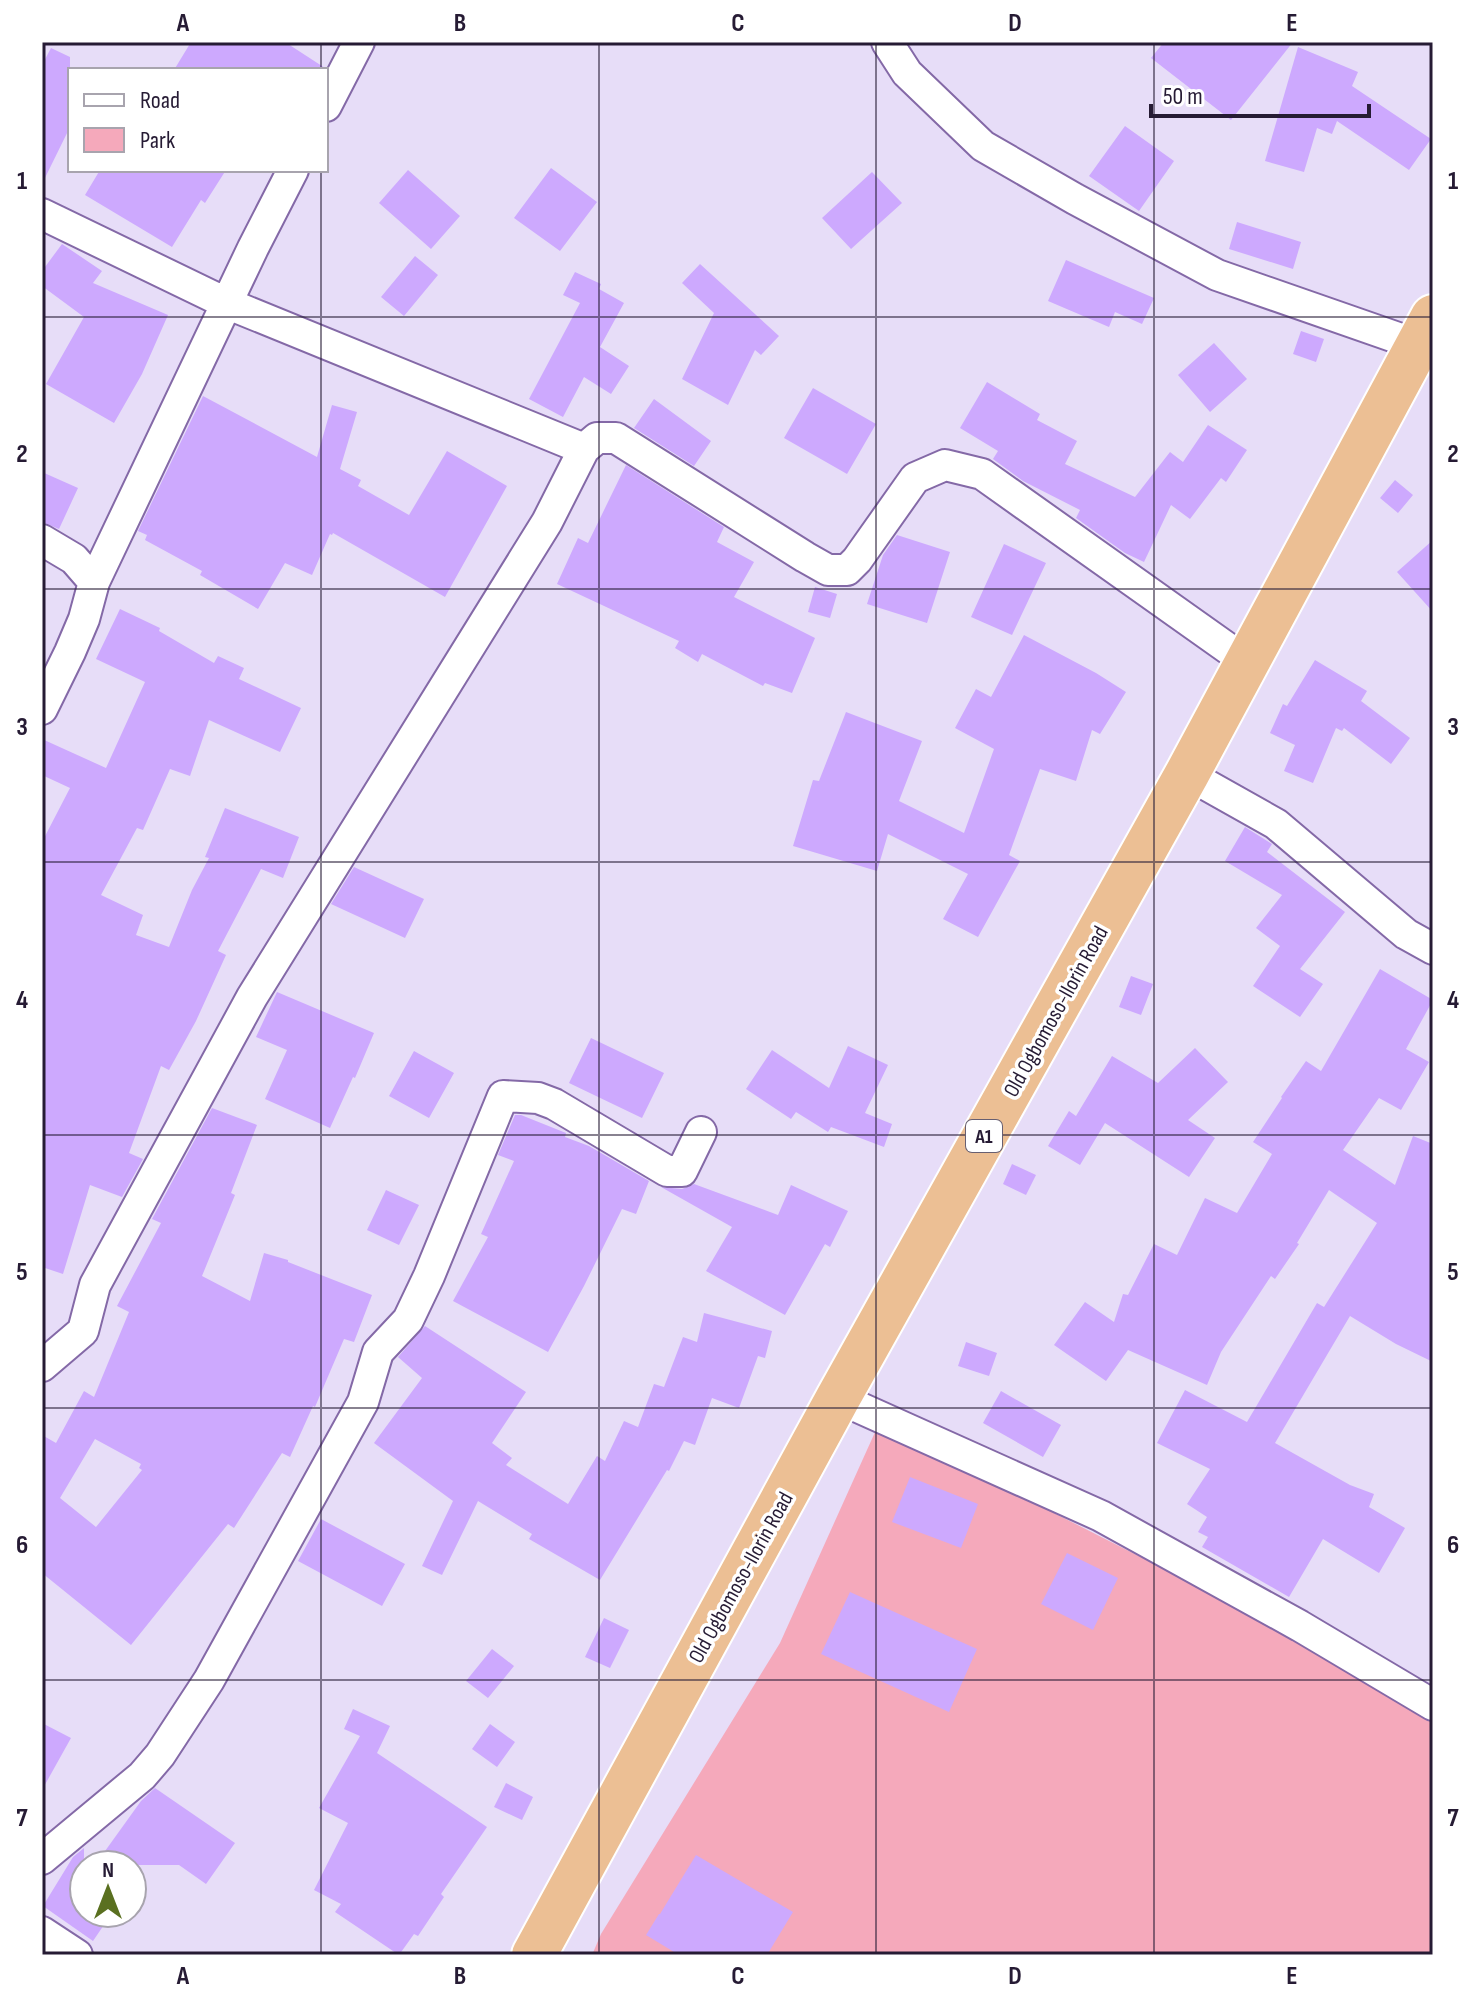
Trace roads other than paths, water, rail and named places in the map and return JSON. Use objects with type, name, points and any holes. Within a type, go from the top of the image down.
[{"type":"highway","name":"Old Ogbomoso-Ilorin Road","points":[[534,1955],[838,1398],[1187,774],[1426,331]]},
{"type":"street","points":[[328,102],[359,42]]},
{"type":"street","points":[[887,42],[907,73],[983,146],[1075,199],[1217,275],[1426,331]]},
{"type":"street","points":[[42,709],[84,619],[94,582],[226,303],[292,172]]},
{"type":"street","points":[[42,214],[226,303],[584,449]]},
{"type":"street","points":[[42,1366],[83,1331],[95,1285],[252,997],[547,522],[584,449],[597,438],[616,438],[828,570],[847,570],[857,560],[915,478],[945,465],[982,474],[1247,662]]},
{"type":"street","points":[[42,540],[74,559],[94,582]]},
{"type":"street","points":[[1187,774],[1276,824],[1406,934],[1433,949]]},
{"type":"street","points":[[42,1859],[142,1776],[160,1755],[209,1680],[363,1402],[378,1352],[408,1320],[503,1096],[538,1098],[554,1104],[667,1171],[682,1171],[701,1132]]},
{"type":"street","points":[[838,1398],[1101,1516],[1300,1626],[1433,1705]]},
{"type":"street","points":[[42,1932],[77,1955]]}]
